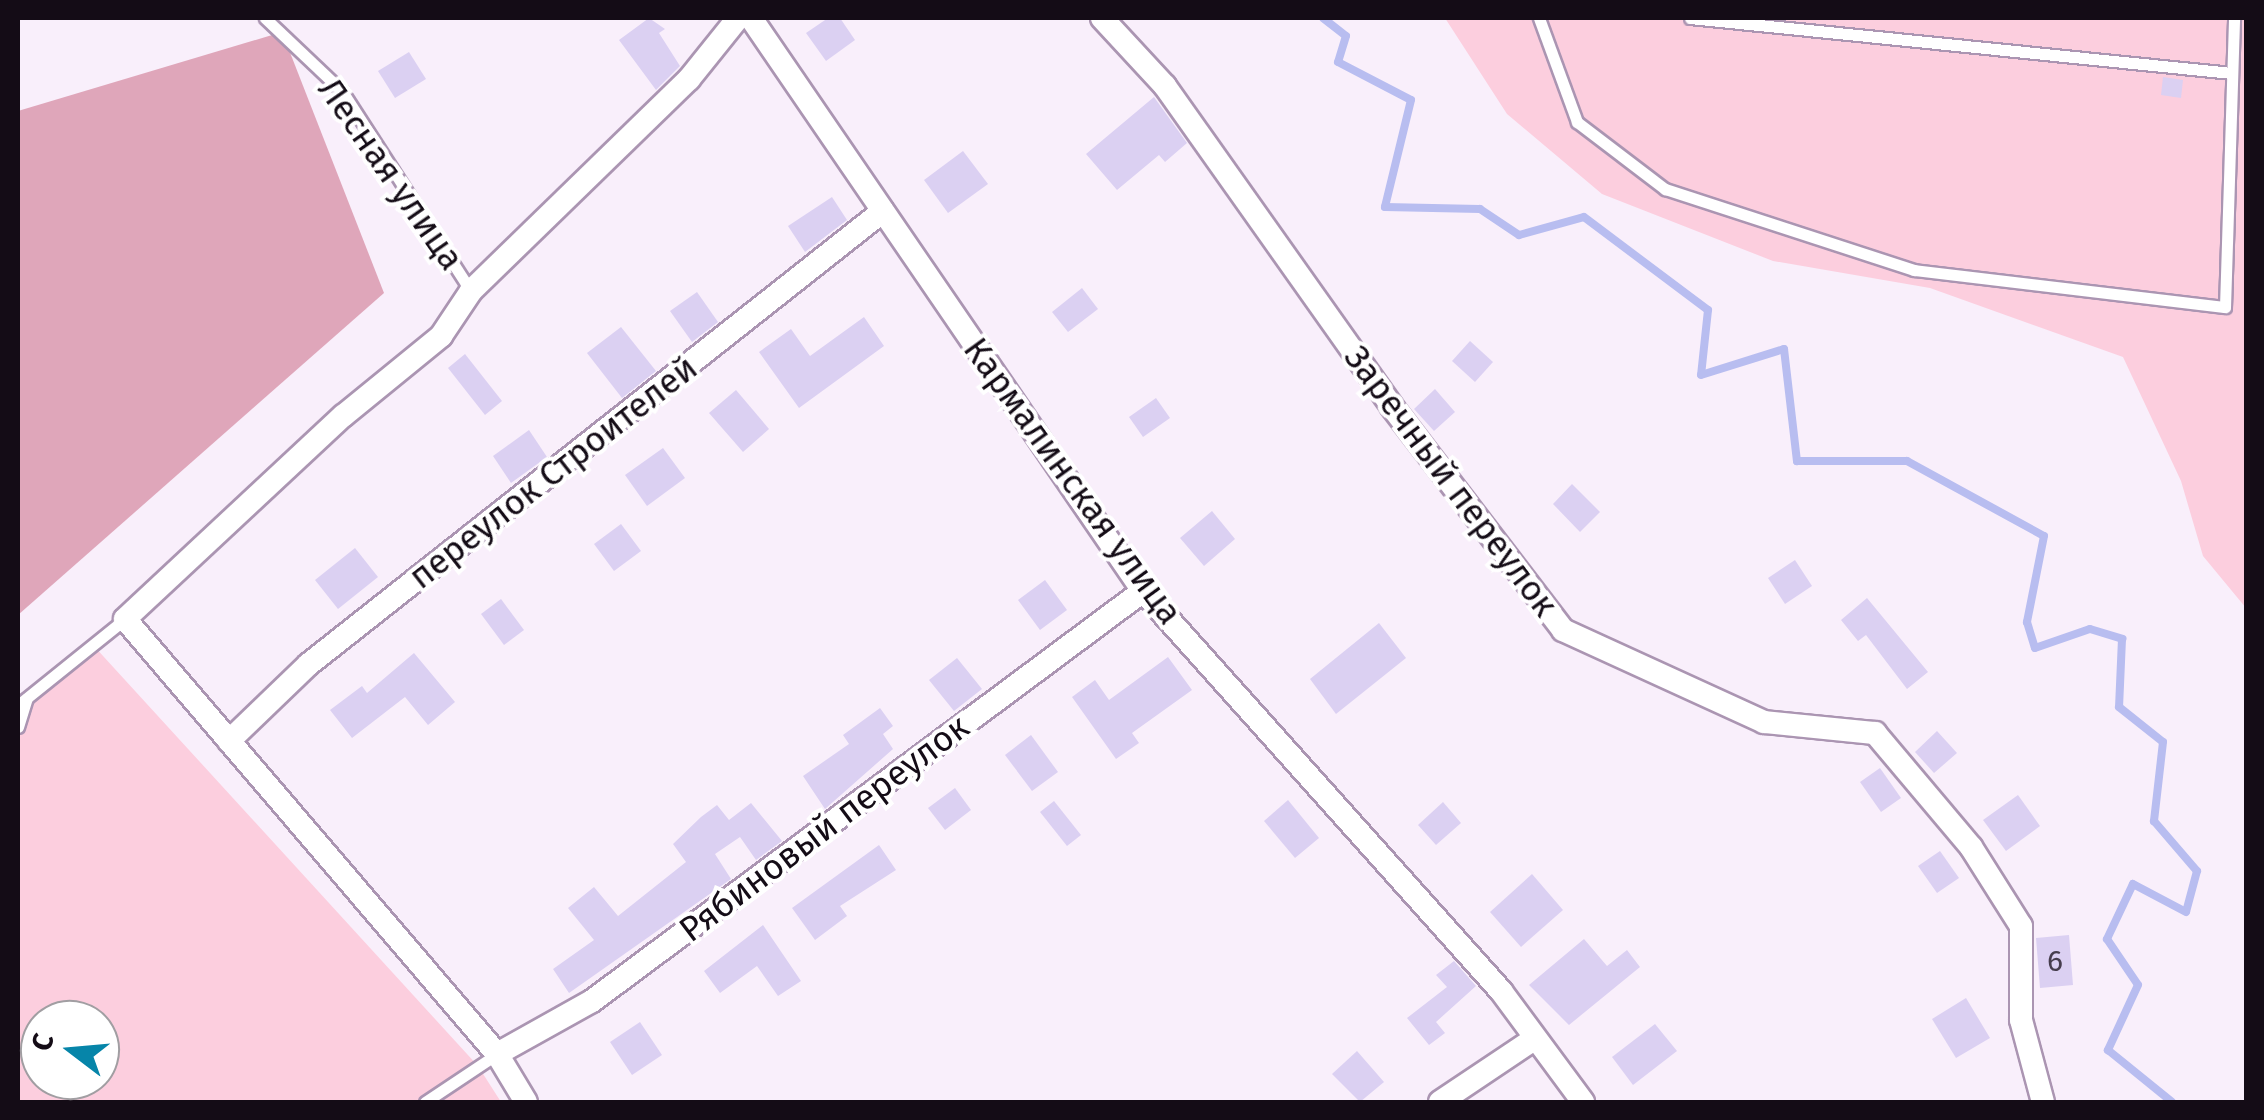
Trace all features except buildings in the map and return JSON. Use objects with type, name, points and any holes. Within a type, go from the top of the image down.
[{"type":"street","points":[[526,1102],[497,1054],[125,619],[342,416],[441,336],[471,291],[689,79],[738,18]]},
{"type":"street","name":"Кармалинская улица","points":[[751,18],[1143,591],[1500,991],[1583,1102]]},
{"type":"street","name":"Заречный переулок","points":[[1102,18],[1165,86],[1392,407],[1563,630],[1764,722],[1874,734],[1970,847],[2021,926],[2021,1020],[2043,1102]]},
{"type":"street","name":"переулок Строителей","points":[[229,740],[309,664],[884,211]]},
{"type":"street","name":"Рябиновый переулок","points":[[497,1054],[592,1001],[1143,591]]},
{"type":"street","points":[[1440,1102],[1534,1039]]},
{"type":"lane","name":"Лесная улица","points":[[264,18],[342,91],[471,291]]},
{"type":"lane","points":[[1539,18],[1578,122],[1665,189],[1914,270],[2225,307],[2234,18]]},
{"type":"lane","points":[[1690,18],[2231,73]]},
{"type":"lane","points":[[18,727],[23,701],[125,619]]},
{"type":"lane","points":[[425,1102],[497,1054]]},
{"type":"shaded area","points":[[1445,18],[2246,18],[2246,608],[2203,556],[2181,481],[2123,357],[1930,288],[1773,261],[1602,194],[1507,114]]},
{"type":"shaded area","points":[[282,32],[384,293],[18,615],[18,111]]},
{"type":"shaded area","points":[[93,645],[478,1066],[501,1102],[18,1102],[18,706]]},
{"type":"waterway","points":[[1323,18],[1346,36],[1338,62],[1411,100],[1385,207],[1480,209],[1519,235],[1584,217],[1708,310],[1701,375],[1784,349],[1797,461],[1907,461],[2044,536],[2027,622],[2035,648],[2090,629],[2122,639],[2119,707],[2163,742],[2154,821],[2197,871],[2186,912],[2133,884],[2107,939],[2138,985],[2108,1050],[2172,1102]]}]
